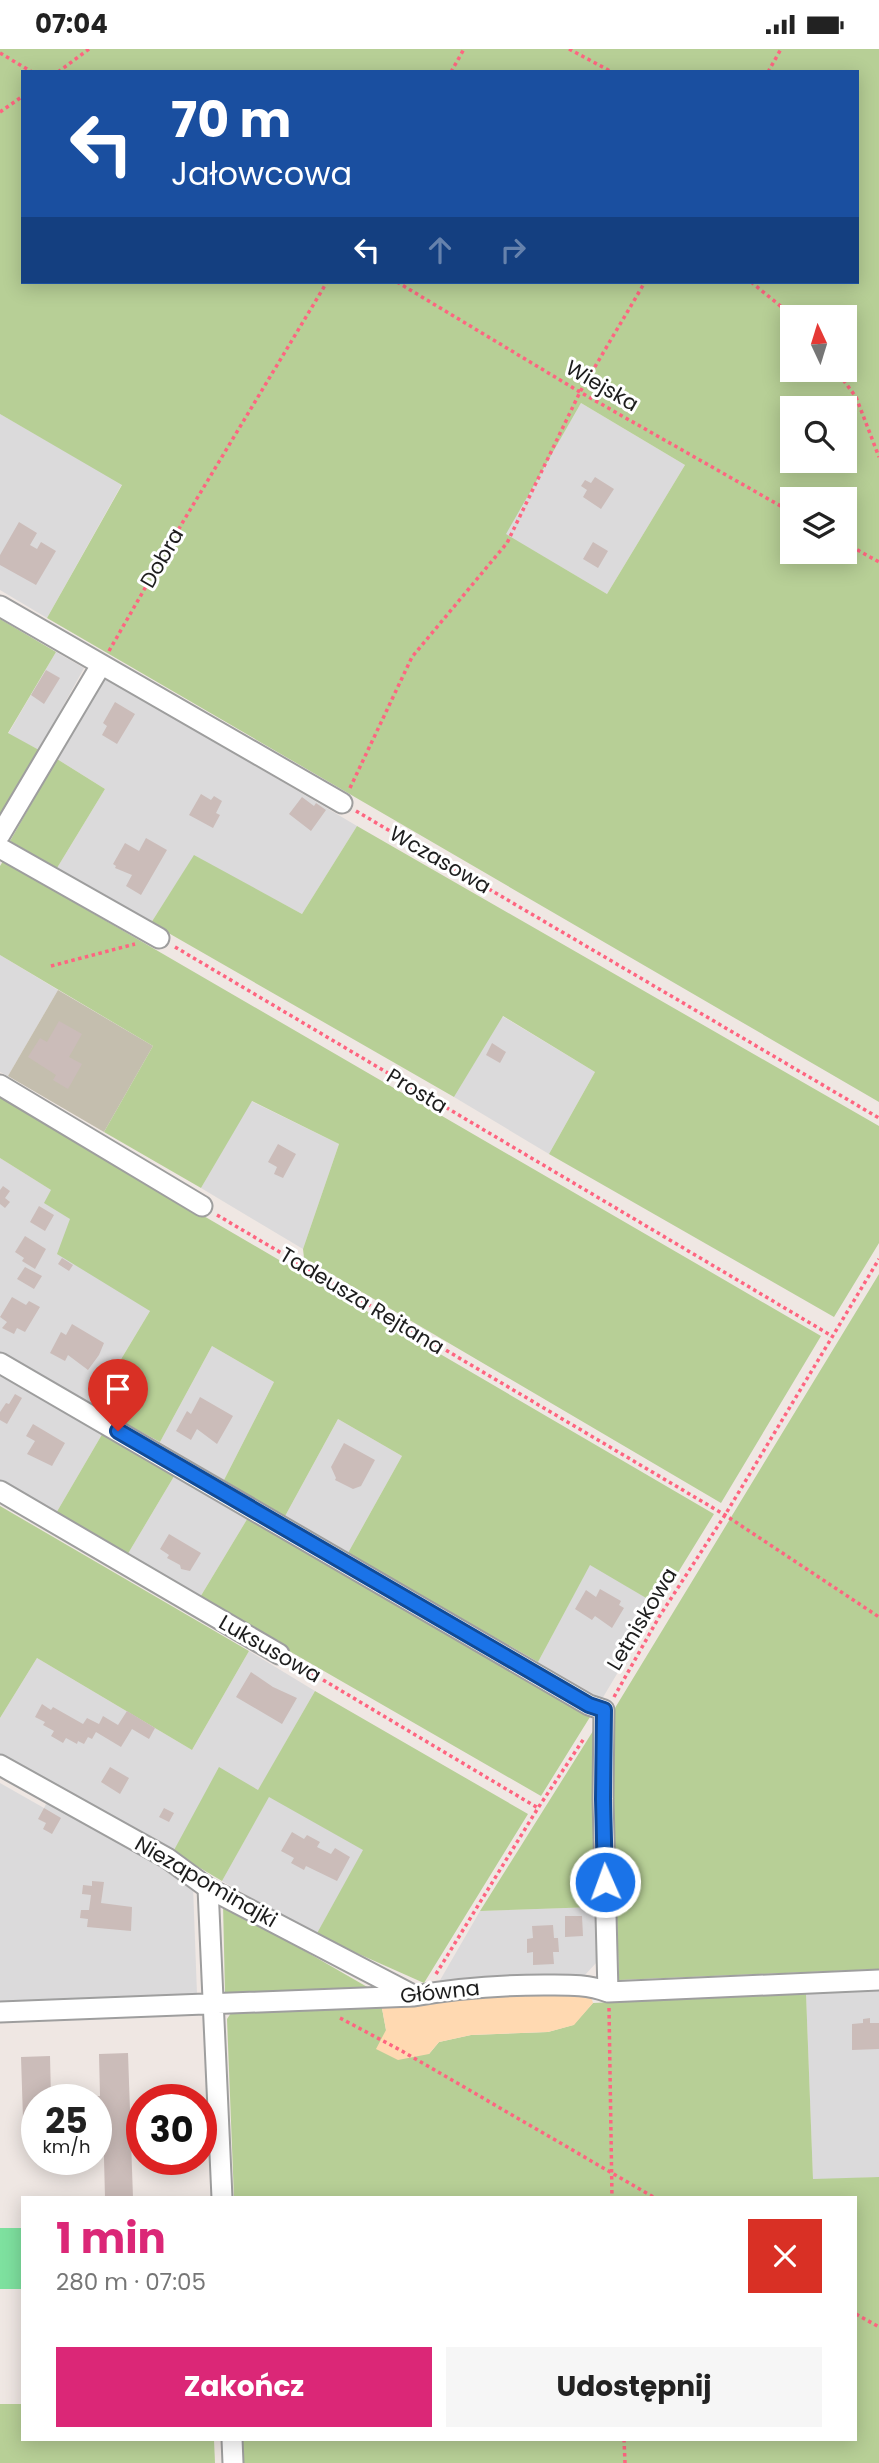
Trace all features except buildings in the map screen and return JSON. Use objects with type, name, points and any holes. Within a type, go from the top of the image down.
[{"type":"street","points":[[0,606],[342,803]]},
{"type":"street","points":[[0,835],[102,665]]},
{"type":"street","points":[[0,848],[159,938]]},
{"type":"street","points":[[0,1085],[202,1206]]},
{"type":"street","points":[[0,1363],[589,1705],[604,1710],[603,1799],[608,1992]]},
{"type":"street","name":"Luksusowa","points":[[0,1491],[279,1654]]},
{"type":"street","name":"Niezapominajki","points":[[0,1765],[167,1859],[208,1888],[422,1995]]},
{"type":"street","points":[[208,1888],[222,2196]]},
{"type":"street","name":"Główna","points":[[0,2012],[422,1995],[465,1988],[510,1985],[590,1985],[608,1992],[879,1980]]},
{"type":"street","points":[[232,2441],[233,2463]]},
{"type":"path","points":[[61,70],[89,49]]},
{"type":"path","points":[[452,70],[464,49]]},
{"type":"path","points":[[569,49],[608,70]]},
{"type":"path","points":[[769,70],[781,49]]},
{"type":"path","points":[[0,53],[29,70]]},
{"type":"path","points":[[0,112],[21,97]]},
{"type":"path","name":"Dobra","points":[[102,665],[184,520],[326,284]]},
{"type":"path","name":"Wiejska","points":[[400,284],[580,393],[780,506]]},
{"type":"path","points":[[342,803],[412,657],[507,543],[580,393],[644,284]]},
{"type":"path","points":[[753,284],[780,306]]},
{"type":"path","points":[[845,382],[856,397],[879,457]]},
{"type":"path","points":[[857,550],[879,562]]},
{"type":"path","name":"Wczasowa","points":[[342,803],[879,1118]]},
{"type":"path","points":[[51,966],[159,938]]},
{"type":"path","name":"Prosta","points":[[159,938],[832,1336]]},
{"type":"path","name":"Tadeusza Rejtana","points":[[202,1206],[725,1515],[879,1617]]},
{"type":"path","name":"Letniskowa","points":[[422,1995],[538,1808],[613,1698],[659,1617],[725,1515],[879,1259]]},
{"type":"path","name":"Luksusowa","points":[[279,1654],[538,1808]]},
{"type":"path","points":[[608,1992],[612,2196]]},
{"type":"path","points":[[308,2000],[402,2051],[652,2196]]},
{"type":"path","points":[[857,2314],[879,2327]]},
{"type":"path","points":[[624,2441],[625,2463]]},
{"type":"shaded area","points":[[581,403],[685,465],[607,594],[505,534]]},
{"type":"shaded area","points":[[0,414],[122,484],[47,618],[0,590]]},
{"type":"shaded area","points":[[56,652],[84,668],[39,750],[8,734]]},
{"type":"shaded area","points":[[105,677],[357,826],[302,914],[194,856],[151,923],[57,868],[105,789],[57,759]]},
{"type":"shaded area","points":[[0,955],[58,990],[8,1076],[0,1072]]},
{"type":"shaded area","points":[[58,990],[153,1046],[104,1132],[8,1076]]},
{"type":"shaded area","points":[[502,1016],[595,1072],[549,1154],[454,1097]]},
{"type":"shaded area","points":[[251,1101],[339,1144],[303,1249],[201,1188]]},
{"type":"shaded area","points":[[0,1158],[51,1190],[70,1219],[150,1311],[93,1406],[0,1352]]},
{"type":"shaded area","points":[[212,1346],[274,1382],[224,1480],[160,1442]]},
{"type":"shaded area","points":[[0,1369],[104,1431],[55,1515],[0,1483]]},
{"type":"shaded area","points":[[338,1419],[402,1456],[348,1553],[284,1518]]},
{"type":"shaded area","points":[[176,1473],[249,1516],[199,1599],[126,1557]]},
{"type":"shaded area","points":[[590,1564],[658,1605],[602,1699],[538,1662]]},
{"type":"shaded area","points":[[249,1651],[315,1691],[258,1791],[173,1852],[0,1755],[0,1718],[37,1658],[192,1750]]},
{"type":"shaded area","points":[[0,1783],[44,1808],[48,1800],[193,1886],[197,1994],[0,2002]]},
{"type":"shaded area","points":[[269,1796],[364,1850],[316,1935],[222,1881]]},
{"type":"shaded area","points":[[595,1907],[597,1962],[584,1976],[439,1982],[480,1911]]},
{"type":"shaded area","points":[[879,1991],[879,2177],[813,2180],[806,1993]]},
{"type":"green space","points":[[0,49],[879,49],[879,1102],[47,618],[122,485],[0,414]],"holes":[[[581,403],[685,465],[607,594],[506,534]]]},
{"type":"green space","points":[[0,619],[56,652],[8,733],[39,750],[0,819]]},
{"type":"green space","points":[[57,759],[105,789],[57,868],[10,841]]},
{"type":"green space","points":[[357,826],[879,1126],[879,1243],[834,1317],[549,1154],[595,1072],[503,1016],[454,1097],[151,923],[194,855],[302,914]]},
{"type":"green space","points":[[3,861],[821,1336],[721,1503],[304,1258],[303,1249],[339,1144],[252,1101],[201,1188],[104,1132],[153,1046],[0,955],[0,866]]},
{"type":"green space","points":[[0,1097],[714,1514],[658,1605],[590,1565],[538,1662],[348,1553],[402,1456],[338,1419],[284,1518],[224,1480],[274,1382],[212,1346],[160,1442],[93,1406],[150,1311],[57,1254],[70,1219],[44,1203],[51,1190],[0,1158]]},
{"type":"green space","points":[[879,1274],[879,1969],[619,1980],[611,1734],[615,1708]]},
{"type":"green space","points":[[104,1431],[176,1473],[126,1557],[55,1515]]},
{"type":"green space","points":[[0,1506],[249,1651],[192,1750],[37,1658],[0,1718]]},
{"type":"green space","points":[[249,1516],[590,1717],[541,1796],[199,1599]]},
{"type":"green space","points":[[315,1691],[528,1814],[424,1983],[316,1935],[363,1850],[269,1797],[222,1881],[173,1852],[219,1767],[258,1790]]},
{"type":"green space","points":[[593,1731],[595,1907],[480,1911]]},
{"type":"green space","points":[[223,1904],[369,1988],[225,1993]]},
{"type":"green space","points":[[806,1993],[813,2179],[879,2177],[879,2463],[243,2463],[243,2441],[857,2441],[857,2196],[234,2196],[227,2019],[233,2010],[381,2003],[386,2030],[429,2054],[439,2042],[471,2035],[548,2032],[573,2025],[593,2003]]},
{"type":"green space","points":[[0,2228],[21,2228],[21,2289],[0,2289]]},
{"type":"green space","points":[[0,2404],[21,2404],[21,2441],[214,2441],[215,2463],[0,2463]]},
{"type":"sand","points":[[590,1993],[593,2003],[574,2025],[548,2032],[471,2035],[439,2042],[429,2054],[398,2060],[376,2049],[386,2030],[381,2003],[459,1995]]},
{"type":"route","points":[[118,1431],[589,1705],[604,1710],[605,1882]]}]
